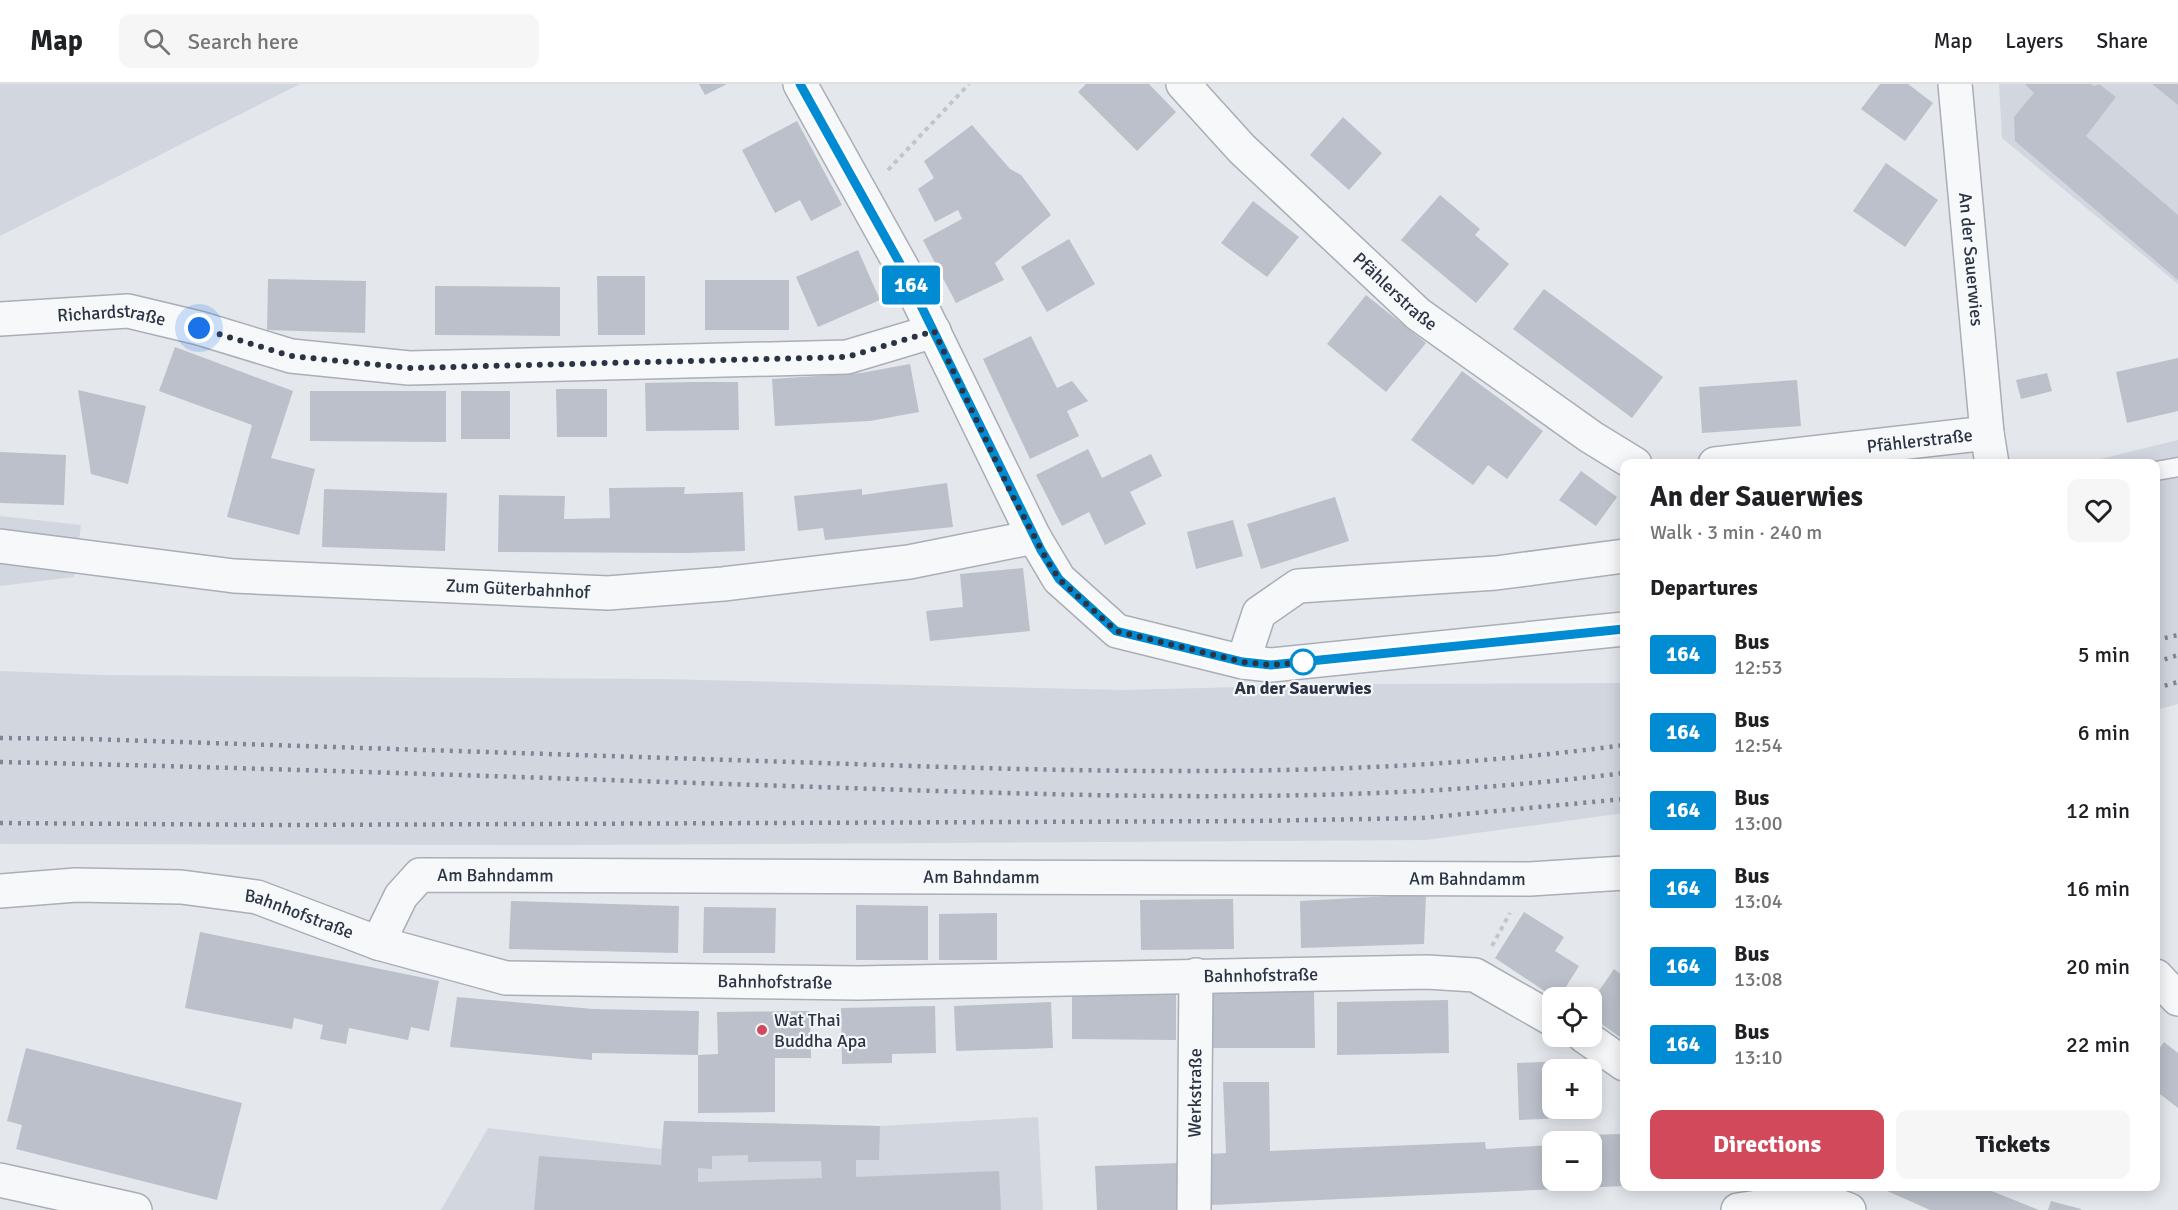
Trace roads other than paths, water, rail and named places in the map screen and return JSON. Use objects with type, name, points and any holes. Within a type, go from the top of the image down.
[{"type":"street","points":[[800,84],[903,269],[1034,537],[1059,579],[1116,631],[1243,662],[1271,665],[1620,629]]},
{"type":"street","name":"Pfählerstraße","points":[[1183,84],[1242,149],[1418,314],[1591,437],[1627,459]]},
{"type":"street","name":"An der Sauerwies","points":[[1955,84],[1989,448]]},
{"type":"street","name":"Richardstraße","points":[[0,319],[128,311],[199,328],[291,356],[409,368],[847,357],[934,331]]},
{"type":"street","name":"Pfählerstraße","points":[[1801,459],[1989,448]]},
{"type":"street","name":"Zum Güterbahnhof","points":[[0,546],[234,576],[608,592],[723,584],[909,562],[1034,537]]},
{"type":"street","points":[[1243,662],[1259,613],[1298,586],[1496,573],[1620,557]]},
{"type":"street","name":"Am Bahndamm","points":[[378,943],[401,897],[420,875],[1530,879],[1620,873]]},
{"type":"street","name":"Bahnhofstraße","points":[[0,891],[76,885],[192,888],[257,897],[378,943],[506,978],[858,983],[1427,972],[1475,975],[1542,1013]]},
{"type":"street","name":"Werkstraße","points":[[1194,1210],[1196,975]]},
{"type":"street","points":[[2160,980],[2178,999]]},
{"type":"street","points":[[1600,1047],[1620,1061]]},
{"type":"street","points":[[0,1180],[135,1210]]},
{"type":"street","points":[[1738,1210],[1809,1192],[1850,1210]]},
{"type":"lane","points":[[2160,470],[2178,466]]},
{"type":"railway","points":[[2160,639],[2178,635]]},
{"type":"railway","points":[[2160,661],[2178,655]]},
{"type":"railway","points":[[2160,687],[2178,682]]},
{"type":"railway","points":[[0,738],[1123,771],[1324,769],[1424,764],[1620,745]]},
{"type":"railway","points":[[0,762],[1019,793],[1221,796],[1423,791],[1524,784],[1620,773]]},
{"type":"railway","points":[[0,823],[284,825],[1255,821],[1422,818],[1620,799]]},
{"type":"place","name":"An der Sauerwies","points":[[1303,662]]},
{"type":"place","name":"Wat Thai Buddha Apa","points":[[762,1030]]}]
